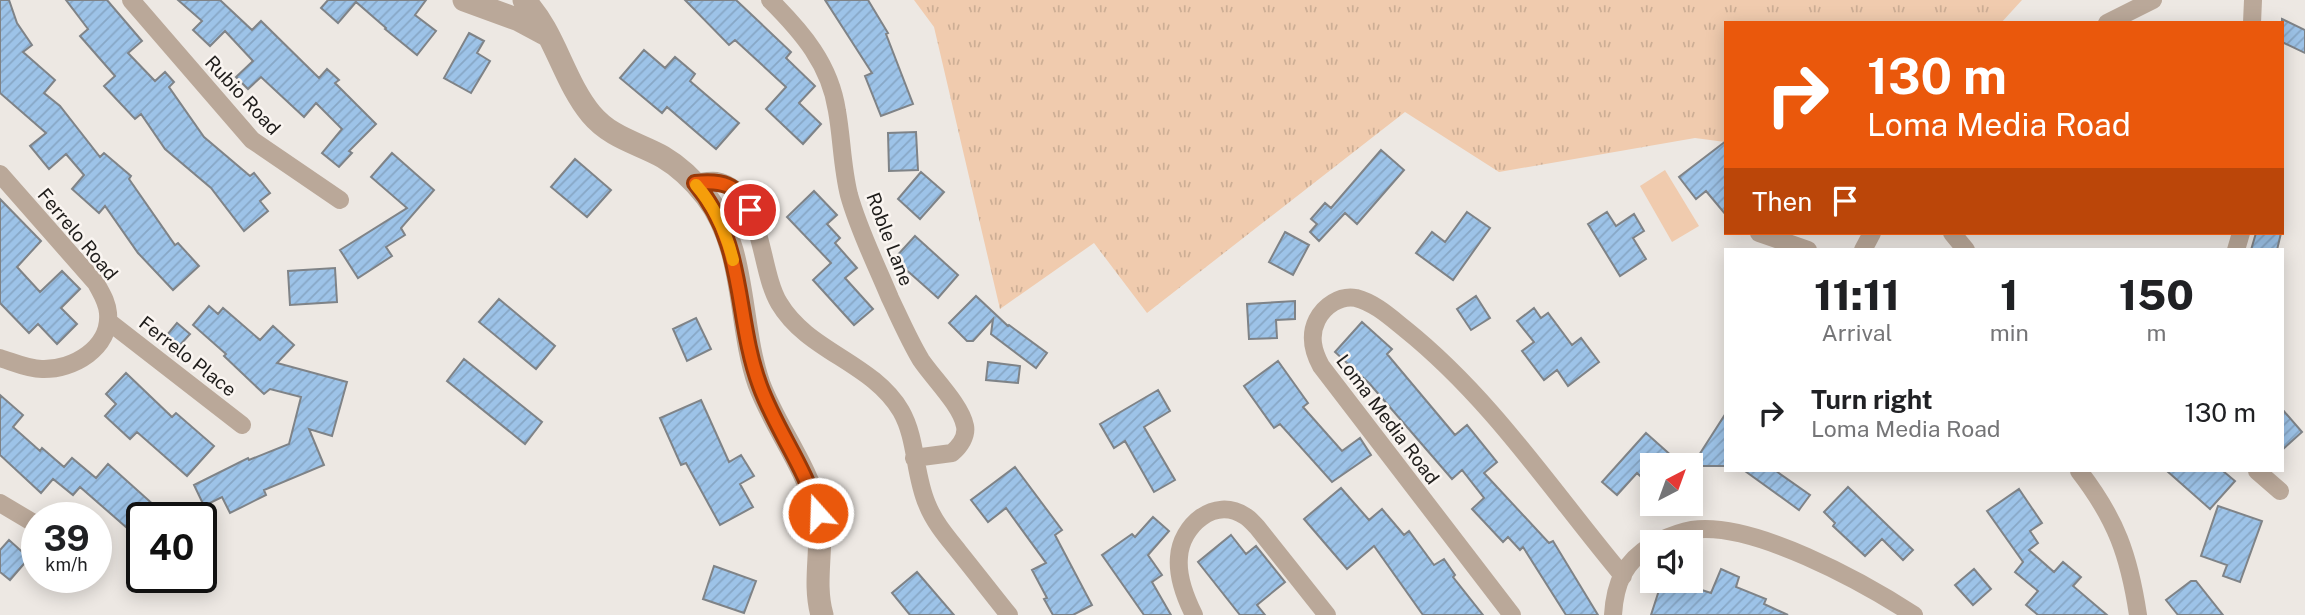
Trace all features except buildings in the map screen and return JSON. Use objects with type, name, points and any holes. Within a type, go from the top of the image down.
[{"type":"street","name":"Rubio Road","points":[[131,0],[252,140],[340,200]]},
{"type":"street","points":[[464,0],[519,20],[547,35]]},
{"type":"street","points":[[524,0],[532,9],[593,117],[618,137],[674,163],[710,201],[726,236],[736,269],[749,349],[760,385],[816,506],[820,535],[817,578],[821,615]]},
{"type":"street","name":"Roble Lane","points":[[770,0],[802,33],[821,62],[834,95],[849,196],[861,230],[903,327],[965,424],[964,437],[952,453],[914,458]]},
{"type":"street","points":[[2111,21],[2152,0]]},
{"type":"street","points":[[2252,21],[2253,0]]},
{"type":"street","name":"Ferrelo Road","points":[[0,174],[96,283],[105,299],[108,321]]},
{"type":"street","points":[[695,183],[715,181],[733,188],[744,197],[757,229],[768,278],[785,313],[812,339],[862,370],[892,398],[908,426],[924,496],[933,516],[1009,615]]},
{"type":"street","points":[[1765,235],[1802,248]]},
{"type":"street","name":"Loma Media Road","points":[[1512,615],[1321,366],[1313,346],[1314,327],[1323,311],[1338,300],[1346,297],[1376,306],[1438,356],[1503,425],[1623,576]]},
{"type":"street","points":[[0,358],[40,369],[70,365],[96,346],[103,337],[108,321]]},
{"type":"street","name":"Ferrelo Place","points":[[108,321],[242,425]]},
{"type":"street","points":[[2081,472],[2099,497],[2117,530],[2133,582],[2137,615]]},
{"type":"street","points":[[2258,472],[2280,491]]},
{"type":"street","points":[[0,503],[21,515]]},
{"type":"street","points":[[1194,615],[1180,576],[1180,547],[1183,537],[1196,520],[1216,509],[1245,516],[1257,527],[1326,615]]},
{"type":"street","points":[[1703,530],[1721,530],[1752,536],[1782,547],[1848,577],[1914,615]]},
{"type":"street","points":[[1614,615],[1614,594],[1630,563],[1640,555]]},
{"type":"green space","points":[[914,0],[2022,0],[2003,21],[1724,21],[1724,142],[1695,138],[1499,172],[1405,112],[1147,313],[1094,243],[1000,309],[934,27]]},
{"type":"green space","points":[[1665,170],[1699,226],[1672,242],[1640,186]]},
{"type":"slow traffic","points":[[696,185],[710,201],[718,216],[733,260]]},
{"type":"route","points":[[750,210],[744,197],[733,188],[715,181],[695,183],[710,201],[726,236],[736,269],[754,369],[772,413],[811,490],[818,513]]}]
